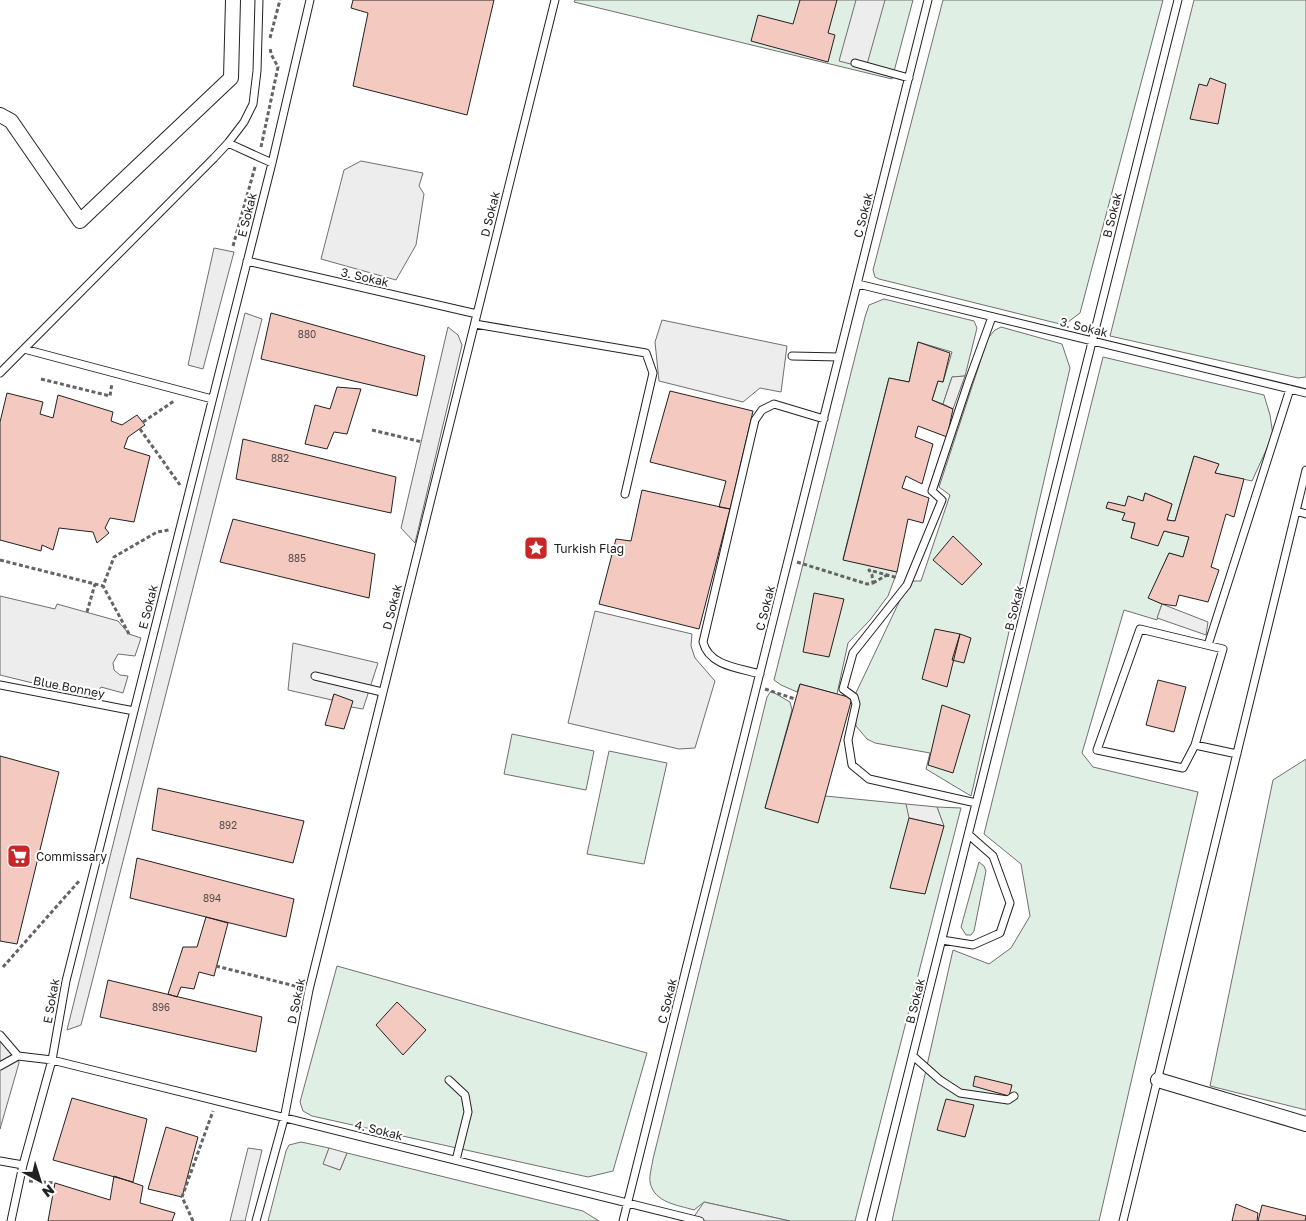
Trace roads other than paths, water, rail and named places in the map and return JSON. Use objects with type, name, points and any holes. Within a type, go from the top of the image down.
[{"type":"street","points":[[0,115],[11,121],[80,221],[231,78],[233,0]]},
{"type":"street","points":[[1158,1080],[1305,1126]]},
{"type":"lane","points":[[0,373],[228,143],[244,122],[252,104],[257,71],[259,0]]},
{"type":"lane","name":"E Sokak","points":[[11,1221],[23,1166],[52,1060],[66,981],[272,163],[310,0]]},
{"type":"lane","name":"D Sokak","points":[[256,1221],[284,1119],[309,990],[555,0]]},
{"type":"lane","name":"C Sokak","points":[[624,1221],[928,0]]},
{"type":"lane","name":"B Sokak","points":[[872,1221],[1178,0]]},
{"type":"lane","points":[[855,63],[909,78]]},
{"type":"lane","points":[[228,143],[272,163]]},
{"type":"lane","name":"3. Sokak","points":[[246,262],[477,314]]},
{"type":"lane","name":"3. Sokak","points":[[858,284],[1306,392]]},
{"type":"lane","points":[[976,803],[869,779],[852,766],[848,740],[856,704],[854,697],[843,688],[853,653],[907,585],[942,500],[932,491],[992,316]]},
{"type":"lane","points":[[475,324],[646,353],[653,373],[625,494]]},
{"type":"lane","points":[[24,348],[212,399]]},
{"type":"lane","points":[[792,356],[839,357]]},
{"type":"lane","points":[[1208,645],[1290,389]]},
{"type":"lane","points":[[760,674],[715,660],[705,650],[703,642],[756,420],[762,410],[774,404],[824,419]]},
{"type":"lane","points":[[1123,1221],[1306,470]]},
{"type":"lane","points":[[1296,511],[1306,514]]},
{"type":"lane","points":[[1140,629],[1224,649],[1196,745],[1183,768],[1097,750],[1140,629]]},
{"type":"lane","points":[[316,676],[382,692]]},
{"type":"lane","name":"Blue Bonney","points":[[0,684],[134,711]]},
{"type":"lane","points":[[1196,745],[1237,754]]},
{"type":"lane","points":[[942,940],[973,945],[1000,933],[1010,903],[993,856],[969,835]]},
{"type":"lane","points":[[0,1035],[18,1056],[0,1066]]},
{"type":"lane","name":"4. Sokak","points":[[18,1056],[52,1060],[700,1221]]},
{"type":"lane","points":[[913,1056],[945,1084],[960,1093],[1008,1100],[1014,1096]]},
{"type":"lane","points":[[450,1080],[465,1096],[468,1112],[456,1160]]},
{"type":"lane","points":[[0,1161],[23,1166]]},
{"type":"place","name":"Turkish Flag","points":[[536,548]]},
{"type":"place","name":"Commissary","points":[[19,856]]}]
